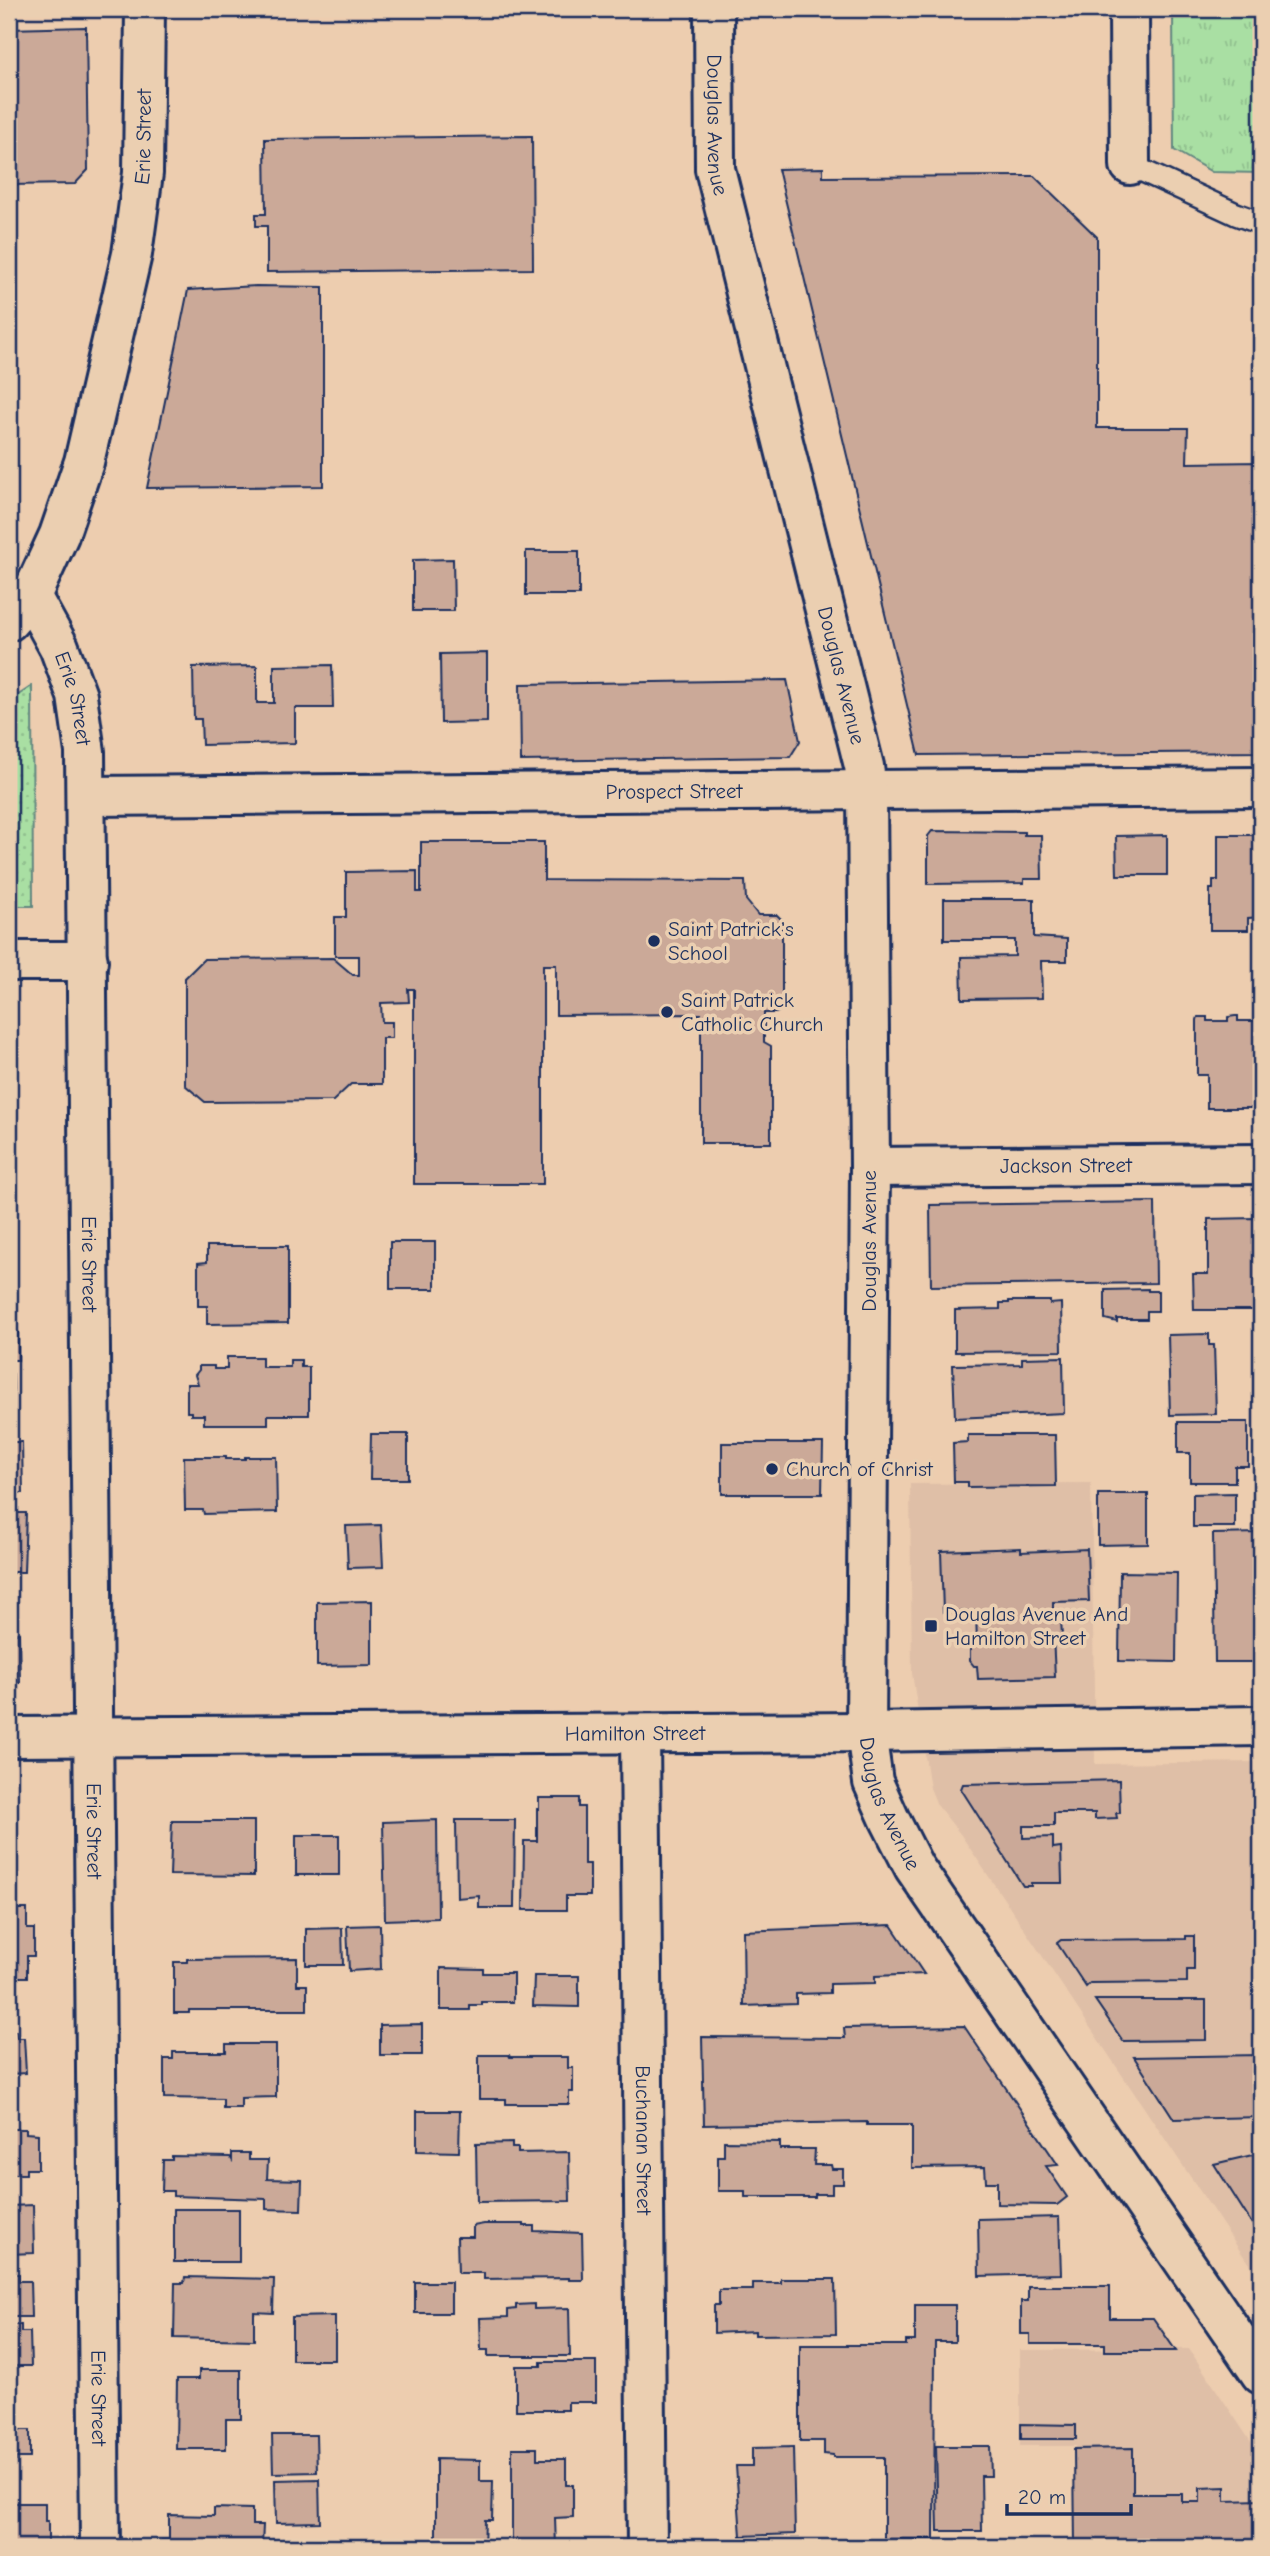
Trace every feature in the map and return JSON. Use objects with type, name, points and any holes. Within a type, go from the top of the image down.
[{"type":"street","name":"Erie Street","points":[[100,2547],[85,752],[77,696],[59,647],[20,608],[59,535],[84,462],[132,254],[144,173],[145,9]]},
{"type":"street","name":"Douglas Avenue","points":[[714,9],[715,169],[860,750],[867,790],[870,1167],[866,1732],[873,1782],[914,1867],[1261,2374]]},
{"type":"street","points":[[1129,9],[1130,165]]},
{"type":"street","name":"Prospect Street","points":[[86,796],[1261,787]]},
{"type":"street","points":[[9,961],[88,961]]},
{"type":"street","name":"Jackson Street","points":[[870,1167],[1261,1164]]},
{"type":"street","name":"Hamilton Street","points":[[9,1737],[640,1734],[1261,1726]]},
{"type":"street","name":"Buchanan Street","points":[[640,1734],[647,2547]]},
{"type":"lane","points":[[1130,165],[1261,223]]},
{"type":"shaded area","points":[[1091,1483],[1095,1764],[1261,1762],[1261,2282],[961,1835],[937,1805],[930,1788],[912,1673],[910,1484]]},
{"type":"shaded area","points":[[1189,2349],[1261,2457],[1261,2547],[1076,2547],[1076,2446],[1020,2446],[1020,2350]]},
{"type":"green space","points":[[1173,9],[1261,9],[1261,173],[1212,172],[1174,150]]},
{"type":"green space","points":[[32,686],[33,906],[9,906],[9,701]]},
{"type":"building","points":[[86,27],[88,170],[75,184],[9,185],[9,29]]},
{"type":"building","points":[[532,136],[533,269],[267,272],[267,226],[256,226],[256,214],[266,214],[265,139]]},
{"type":"building","points":[[823,168],[823,177],[1034,176],[1097,237],[1097,428],[1188,428],[1187,463],[1261,462],[1261,752],[919,755],[778,169]]},
{"type":"building","points":[[256,286],[323,287],[323,486],[147,488],[188,290]]},
{"type":"building","points":[[526,551],[579,551],[579,595],[526,595]]},
{"type":"building","points":[[453,559],[454,611],[413,611],[413,560]]},
{"type":"building","points":[[487,653],[487,722],[441,723],[440,654]]},
{"type":"building","points":[[332,665],[333,708],[295,708],[295,743],[202,745],[201,719],[194,719],[193,667],[257,666],[257,703],[274,703],[274,666]]},
{"type":"building","points":[[787,680],[800,741],[790,757],[521,761],[520,684]]},
{"type":"building","points":[[932,831],[1024,832],[1024,835],[1041,835],[1042,879],[1024,879],[1024,883],[928,884],[928,836]]},
{"type":"building","points":[[1167,835],[1167,875],[1117,875],[1116,836]]},
{"type":"building","points":[[1218,835],[1261,835],[1261,917],[1248,918],[1248,930],[1210,930],[1210,889],[1213,889],[1213,880],[1218,880]]},
{"type":"building","name":"Saint Patrick Catholic Church","points":[[421,842],[544,842],[544,880],[745,881],[746,900],[758,915],[777,915],[782,920],[782,1009],[776,1013],[764,1013],[764,1042],[771,1046],[771,1143],[701,1143],[701,1014],[556,1015],[556,965],[543,965],[543,1184],[414,1184],[414,989],[408,989],[409,1002],[381,1003],[382,1022],[392,1022],[392,1038],[382,1038],[382,1084],[351,1084],[333,1101],[205,1102],[185,1085],[185,978],[204,959],[333,958],[353,975],[359,975],[359,956],[335,956],[335,917],[346,917],[346,872],[417,871],[417,892],[421,892]]},
{"type":"building","points":[[944,899],[1034,899],[1034,937],[1067,939],[1067,961],[1041,961],[1042,998],[962,999],[961,957],[1015,956],[1015,940],[944,940]]},
{"type":"building","points":[[1238,1016],[1238,1021],[1257,1021],[1258,1108],[1207,1108],[1207,1075],[1197,1075],[1198,1017],[1207,1017],[1207,1021],[1228,1021],[1228,1017]]},
{"type":"building","points":[[11,1175],[12,1210],[9,1210]]},
{"type":"building","points":[[1155,1202],[1156,1283],[931,1286],[930,1205]]},
{"type":"building","points":[[1256,1218],[1256,1310],[1194,1310],[1193,1274],[1208,1274],[1208,1219]]},
{"type":"building","points":[[390,1242],[435,1242],[435,1289],[390,1289]]},
{"type":"building","points":[[207,1246],[288,1246],[288,1323],[207,1324],[207,1306],[198,1306],[198,1263],[207,1262]]},
{"type":"building","points":[[1105,1290],[1158,1291],[1158,1311],[1147,1311],[1147,1319],[1117,1319],[1117,1322],[1105,1319]]},
{"type":"building","points":[[1000,1303],[1061,1303],[1062,1351],[955,1352],[955,1310],[1000,1309]]},
{"type":"building","points":[[9,1319],[16,1324],[18,1332],[18,1360],[10,1360],[10,1363]]},
{"type":"building","points":[[1209,1334],[1209,1345],[1214,1345],[1216,1414],[1170,1415],[1168,1335]]},
{"type":"building","points":[[227,1357],[262,1357],[262,1367],[290,1367],[290,1360],[301,1360],[301,1367],[309,1367],[309,1415],[268,1415],[268,1424],[204,1424],[204,1415],[191,1415],[191,1412],[187,1412],[187,1384],[198,1384],[195,1375],[199,1366],[227,1369]]},
{"type":"building","points":[[1063,1357],[1064,1413],[955,1418],[953,1365],[1022,1364],[1022,1358]]},
{"type":"building","points":[[9,1374],[13,1374],[14,1429],[9,1429]]},
{"type":"building","points":[[1178,1422],[1248,1422],[1248,1466],[1235,1466],[1235,1482],[1190,1482],[1190,1453],[1178,1453]]},
{"type":"building","points":[[371,1434],[408,1434],[408,1479],[370,1479]]},
{"type":"building","points":[[968,1435],[1055,1435],[1056,1486],[968,1487],[968,1482],[954,1482],[953,1443],[968,1442]]},
{"type":"building","points":[[9,1442],[22,1442],[23,1493],[14,1493],[14,1498],[9,1498]]},
{"type":"building","name":"Church of Christ","points":[[722,1443],[823,1443],[822,1494],[722,1494]]},
{"type":"building","points":[[184,1457],[276,1457],[277,1512],[204,1514],[203,1510],[185,1510]]},
{"type":"building","points":[[1235,1493],[1235,1527],[1193,1527],[1193,1494]]},
{"type":"building","points":[[1098,1494],[1148,1494],[1148,1544],[1098,1545]]},
{"type":"building","points":[[9,1513],[26,1513],[24,1572],[14,1572],[9,1576]]},
{"type":"building","points":[[381,1525],[383,1567],[348,1568],[346,1526]]},
{"type":"building","points":[[1261,1533],[1261,1662],[1215,1662],[1213,1534]]},
{"type":"building","points":[[1021,1548],[1021,1552],[1087,1549],[1089,1601],[1053,1602],[1053,1620],[1061,1620],[1062,1635],[1053,1635],[1055,1677],[978,1679],[977,1666],[970,1661],[970,1648],[977,1644],[976,1611],[943,1612],[941,1551]]},
{"type":"building","points":[[1120,1572],[1177,1573],[1176,1662],[1119,1661]]},
{"type":"building","points":[[372,1601],[372,1665],[317,1666],[317,1602]]},
{"type":"building","points":[[19,1633],[20,1683],[12,1683],[12,1686],[9,1686],[9,1634]]},
{"type":"building","points":[[1119,1780],[1120,1813],[1116,1813],[1117,1818],[1095,1819],[1095,1813],[1054,1813],[1054,1826],[1023,1826],[1023,1838],[1053,1837],[1053,1848],[1061,1847],[1062,1883],[1031,1883],[1031,1886],[1023,1886],[961,1789],[963,1784]]},
{"type":"building","points":[[539,1798],[579,1798],[579,1807],[584,1807],[584,1864],[590,1864],[590,1896],[566,1896],[566,1910],[523,1910],[524,1841],[537,1841]]},
{"type":"building","points":[[437,1820],[438,1918],[385,1920],[383,1822]]},
{"type":"building","points":[[456,1820],[515,1820],[514,1908],[479,1908],[479,1896],[457,1898]]},
{"type":"building","points":[[172,1821],[254,1821],[254,1876],[170,1875]]},
{"type":"building","points":[[296,1835],[339,1835],[339,1875],[296,1875]]},
{"type":"building","points":[[9,1909],[27,1909],[27,1929],[34,1929],[34,1956],[27,1956],[27,1977],[12,1977],[12,1990],[9,1990]]},
{"type":"building","points":[[380,1925],[381,1969],[349,1971],[347,1926]]},
{"type":"building","points":[[891,1925],[924,1974],[875,1976],[875,1983],[830,1984],[830,1993],[796,1994],[796,2004],[744,2006],[743,1931]]},
{"type":"building","points":[[342,1928],[343,1965],[306,1965],[306,1929]]},
{"type":"building","points":[[1186,1936],[1194,1936],[1194,1970],[1187,1970],[1187,1982],[1090,1983],[1086,1987],[1057,1943],[1061,1940],[1186,1939]]},
{"type":"building","points":[[297,1958],[297,1985],[307,1985],[307,2010],[189,2010],[189,2013],[174,2013],[174,1962],[187,1962],[187,1959]]},
{"type":"building","points":[[441,1968],[513,1973],[513,2002],[482,2002],[482,2005],[470,2005],[470,2010],[441,2010]]},
{"type":"building","points":[[534,1976],[579,1976],[579,2007],[533,2006]]},
{"type":"building","points":[[1095,2000],[1206,2000],[1206,2040],[1123,2041]]},
{"type":"building","points":[[422,2024],[422,2055],[380,2055],[380,2025]]},
{"type":"building","points":[[964,2026],[1058,2165],[1046,2166],[1067,2197],[1057,2205],[997,2204],[997,2182],[986,2182],[985,2167],[912,2168],[912,2125],[867,2125],[867,2122],[704,2125],[702,2037],[845,2038],[844,2028]]},
{"type":"building","points":[[9,2031],[16,2031],[17,2038],[24,2038],[26,2073],[9,2074]]},
{"type":"building","points":[[226,2044],[276,2044],[276,2097],[241,2098],[241,2108],[223,2108],[223,2099],[164,2098],[164,2059],[173,2059],[173,2052],[226,2052]]},
{"type":"building","points":[[479,2055],[568,2057],[568,2068],[573,2068],[573,2092],[569,2092],[569,2104],[506,2104],[506,2099],[479,2099]]},
{"type":"building","points":[[1261,2055],[1261,2117],[1174,2119],[1134,2057]]},
{"type":"building","points":[[417,2111],[460,2111],[459,2152],[417,2151]]},
{"type":"building","points":[[9,2129],[26,2129],[26,2133],[38,2134],[38,2169],[26,2169],[26,2174],[9,2174]]},
{"type":"building","points":[[724,2141],[780,2142],[780,2149],[815,2149],[814,2165],[831,2165],[832,2169],[843,2169],[843,2184],[832,2184],[832,2194],[815,2194],[815,2197],[745,2197],[745,2191],[718,2191],[718,2156],[724,2156]]},
{"type":"building","points":[[512,2143],[512,2148],[518,2148],[518,2153],[569,2152],[570,2201],[477,2202],[476,2144]]},
{"type":"building","points":[[232,2153],[249,2153],[249,2160],[268,2160],[267,2179],[302,2180],[301,2210],[266,2209],[266,2199],[173,2196],[173,2191],[162,2191],[163,2160],[172,2160],[172,2156],[230,2157],[232,2160]]},
{"type":"building","points":[[1261,2153],[1261,2238],[1214,2164]]},
{"type":"building","points":[[33,2205],[34,2253],[9,2254],[9,2206]]},
{"type":"building","points":[[174,2209],[239,2209],[239,2262],[174,2262]]},
{"type":"building","points":[[1059,2217],[1061,2274],[979,2276],[978,2219]]},
{"type":"building","points":[[524,2224],[534,2226],[534,2231],[582,2233],[583,2280],[484,2279],[484,2273],[458,2273],[457,2237],[473,2237],[473,2226]]},
{"type":"building","points":[[9,2274],[19,2274],[19,2281],[30,2281],[31,2317],[9,2317]]},
{"type":"building","points":[[185,2277],[274,2279],[273,2313],[254,2312],[254,2340],[174,2338],[175,2283],[184,2283]]},
{"type":"building","points":[[781,2279],[835,2279],[836,2334],[755,2335],[755,2331],[714,2333],[714,2305],[719,2305],[719,2290],[753,2290],[753,2283],[781,2283]]},
{"type":"building","points":[[415,2282],[451,2282],[451,2313],[415,2313]]},
{"type":"building","points":[[1028,2286],[1110,2286],[1110,2318],[1153,2318],[1176,2351],[1105,2351],[1105,2344],[1030,2344],[1030,2334],[1021,2334],[1021,2301],[1028,2301]]},
{"type":"building","points":[[534,2304],[534,2309],[569,2308],[570,2356],[488,2356],[488,2350],[481,2350],[480,2318],[508,2317],[508,2310],[516,2309],[516,2305]]},
{"type":"building","points":[[915,2305],[955,2305],[955,2342],[935,2342],[934,2539],[884,2539],[884,2457],[833,2457],[824,2454],[824,2441],[800,2441],[800,2345],[906,2345],[906,2341],[915,2341]]},
{"type":"building","points":[[335,2316],[335,2360],[292,2360],[292,2317]]},
{"type":"building","points":[[9,2325],[21,2325],[21,2332],[30,2332],[31,2366],[9,2366]]},
{"type":"building","points":[[541,2362],[596,2362],[596,2402],[568,2402],[568,2410],[516,2410],[516,2366],[541,2366]]},
{"type":"building","points":[[199,2370],[241,2370],[241,2419],[226,2419],[226,2449],[176,2449],[177,2379],[199,2379]]},
{"type":"building","points":[[9,2403],[16,2403],[16,2430],[30,2430],[30,2458],[9,2461]]},
{"type":"building","points":[[1021,2424],[1076,2425],[1076,2439],[1021,2439]]},
{"type":"building","points":[[272,2435],[316,2435],[317,2472],[273,2473]]},
{"type":"building","points":[[936,2446],[990,2446],[991,2476],[981,2476],[982,2531],[938,2531]]},
{"type":"building","points":[[793,2447],[795,2534],[741,2536],[736,2466],[752,2466],[752,2448]]},
{"type":"building","points":[[512,2448],[537,2448],[537,2459],[566,2459],[566,2485],[573,2485],[573,2517],[555,2518],[556,2547],[512,2547]]},
{"type":"building","points":[[1133,2448],[1133,2494],[1182,2494],[1182,2502],[1200,2502],[1200,2488],[1225,2487],[1225,2501],[1261,2500],[1261,2547],[1075,2547],[1074,2449]]},
{"type":"building","points":[[436,2459],[480,2460],[480,2481],[493,2481],[492,2520],[485,2520],[484,2547],[436,2547]]},
{"type":"building","points":[[319,2479],[320,2522],[276,2523],[275,2480]]},
{"type":"building","points":[[14,2503],[45,2503],[48,2547],[9,2547],[9,2521],[14,2521]]},
{"type":"building","points":[[214,2508],[252,2509],[252,2525],[263,2525],[262,2545],[162,2547],[162,2540],[169,2540],[169,2515],[214,2516]]},
{"type":"place","name":"Saint Patrick's School","points":[[654,941]]},
{"type":"place","name":"Saint Patrick Catholic Church","points":[[667,1012]]},
{"type":"place","name":"Church of Christ","points":[[772,1469]]},
{"type":"place","name":"Douglas Avenue And Hamilton Street","points":[[931,1626]]}]
